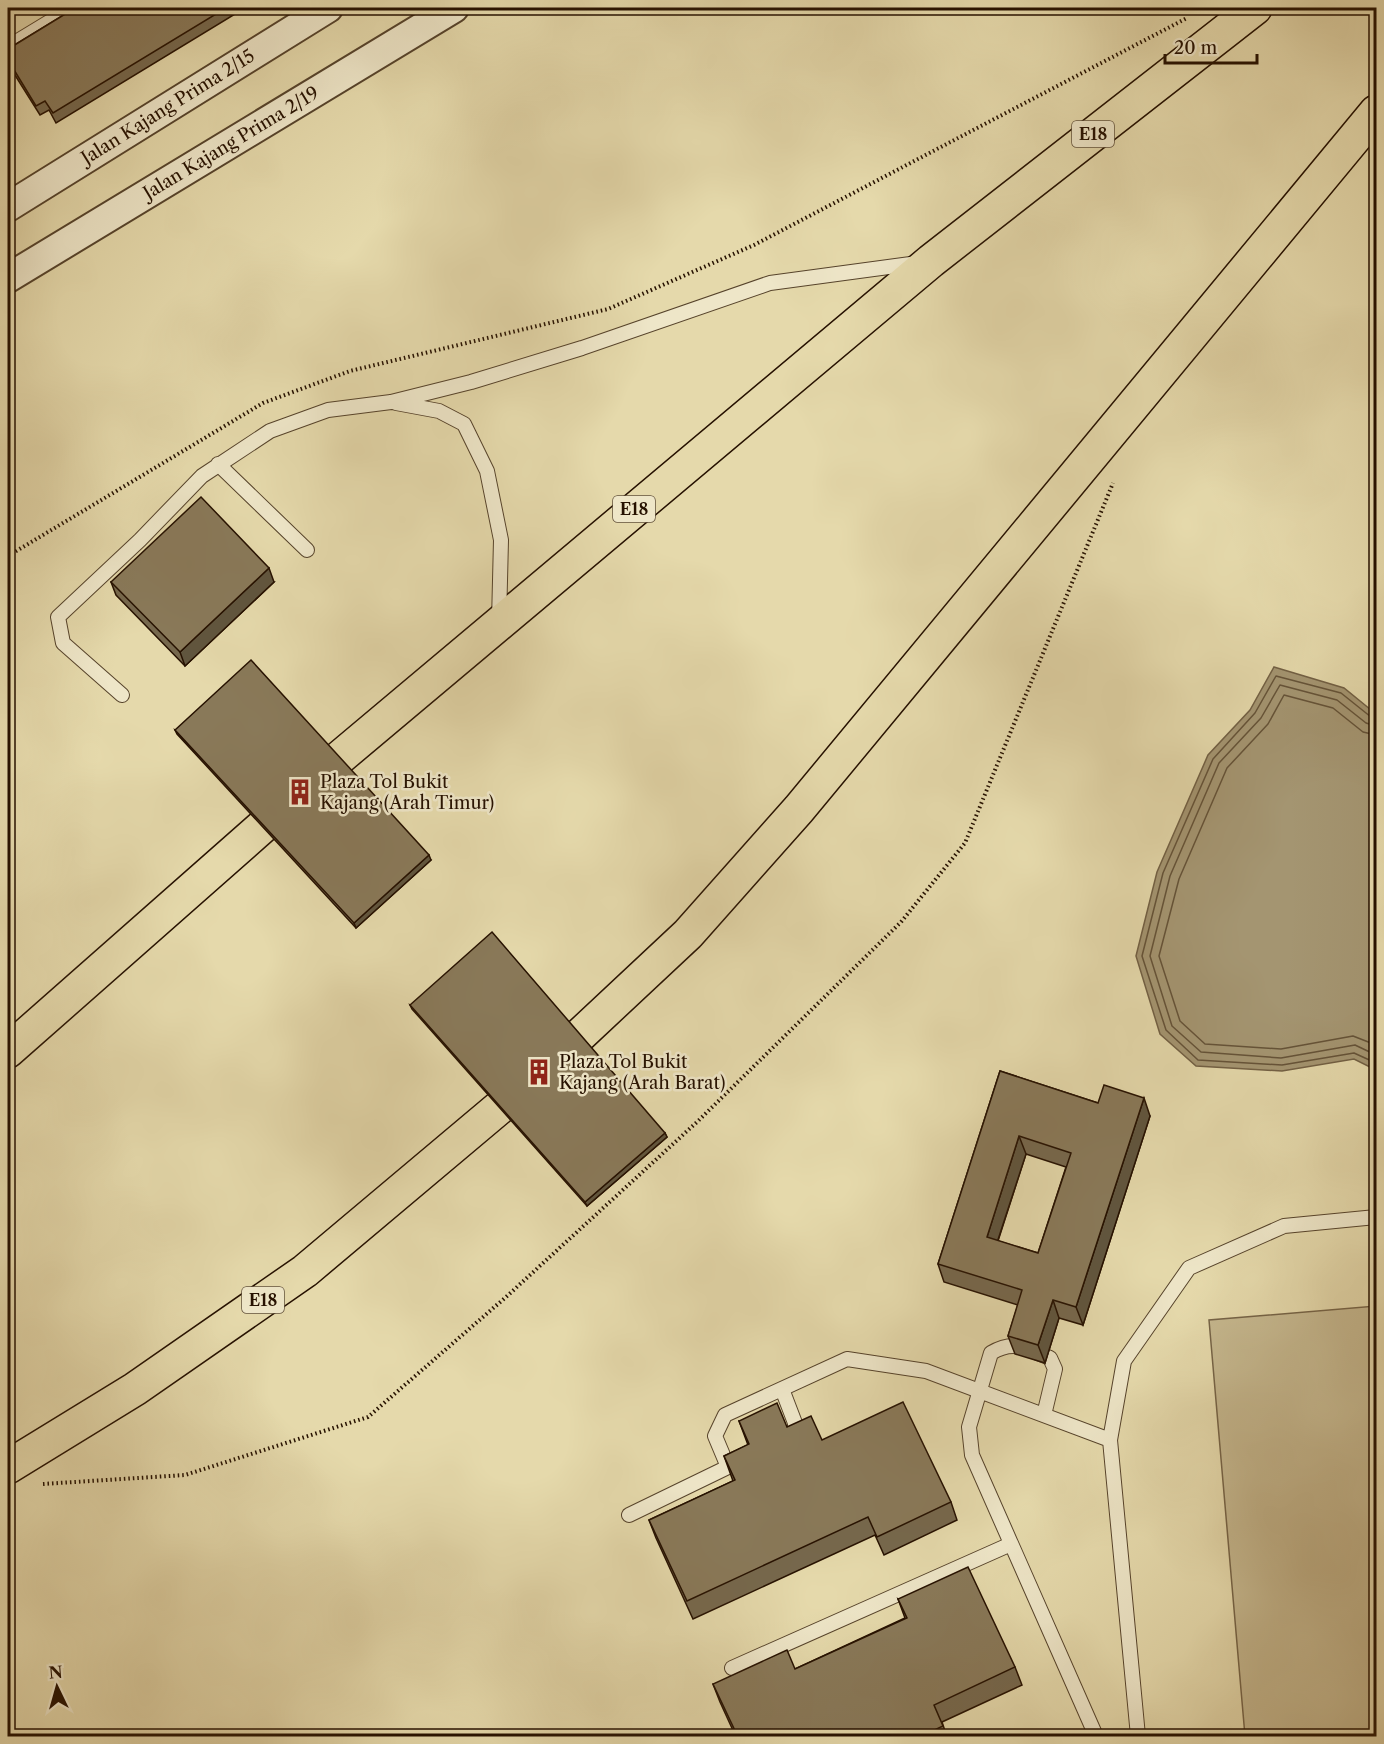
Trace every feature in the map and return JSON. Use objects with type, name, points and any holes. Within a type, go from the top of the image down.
[{"type":"highway","name":"E18","points":[[338,759],[499,621],[931,261],[1255,8]]},
{"type":"highway","points":[[579,1036],[688,934],[799,809],[1377,112]]},
{"type":"highway","points":[[10,1047],[262,826]]},
{"type":"highway","name":"E18","points":[[19,1476],[135,1389],[304,1271],[500,1107]]},
{"type":"street","name":"Jalan Kajang Prima 2/15","points":[[8,207],[328,8]]},
{"type":"street","name":"Jalan Kajang Prima 2/19","points":[[8,278],[454,8]]},
{"type":"lane","points":[[16,42],[72,8]]},
{"type":"lane","points":[[122,695],[63,644],[58,617],[140,540],[202,476],[270,431],[328,410],[391,402],[582,348],[770,283],[931,261]]},
{"type":"lane","points":[[391,402],[439,411],[464,424],[487,471],[501,540],[499,621]]},
{"type":"lane","points":[[218,464],[307,550]]},
{"type":"lane","points":[[1136,1736],[1110,1440],[1124,1361],[1189,1268],[1284,1226],[1377,1218]]},
{"type":"lane","points":[[1044,1414],[1055,1369],[1050,1358],[1016,1345],[1005,1345],[991,1353],[969,1427],[972,1455],[1096,1737]]},
{"type":"lane","points":[[628,1515],[733,1465],[716,1436],[725,1415],[847,1359],[926,1371],[1110,1440]]},
{"type":"lane","points":[[776,1445],[795,1436],[795,1423],[782,1389]]},
{"type":"lane","points":[[732,1668],[1011,1545]]},
{"type":"path","points":[[8,556],[263,403],[350,371],[608,309],[754,245],[1197,13]]},
{"type":"path","points":[[19,1476],[185,1475],[368,1417],[506,1297],[697,1122],[901,922],[965,843],[1114,479]]},
{"type":"shaded area","points":[[1376,1306],[1376,1736],[1245,1736],[1209,1320]]},
{"type":"water","points":[[1274,667],[1344,688],[1376,714],[1376,1070],[1354,1059],[1282,1071],[1196,1066],[1160,1034],[1136,956],[1157,872],[1208,755],[1250,710]]},
{"type":"building","points":[[75,8],[226,8],[53,113],[45,101],[36,106],[8,60],[8,49]]},
{"type":"building","points":[[201,497],[269,568],[180,652],[111,582]]},
{"type":"building","name":"Plaza Tol Bukit Kajang (Arah Timur)","points":[[251,660],[429,855],[354,923],[175,730]]},
{"type":"building","name":"Plaza Tol Bukit Kajang (Arah Barat)","points":[[492,932],[665,1133],[585,1202],[410,1005]]},
{"type":"building","points":[[1000,1071],[1098,1103],[1104,1085],[1144,1098],[1076,1307],[1053,1300],[1038,1345],[1008,1336],[1022,1290],[938,1264]],"holes":[[[1019,1136],[1071,1153],[1038,1253],[987,1237]]]},
{"type":"building","points":[[903,1402],[951,1502],[877,1537],[868,1517],[687,1601],[649,1520],[735,1480],[724,1456],[749,1444],[739,1421],[777,1403],[787,1427],[811,1416],[822,1440]]},
{"type":"building","points":[[968,1567],[1015,1667],[934,1705],[943,1726],[920,1737],[738,1737],[713,1684],[787,1650],[795,1669],[907,1618],[898,1599]]},
{"type":"place","name":"Plaza Tol Bukit Kajang (Arah Timur)","points":[[300,792]]},
{"type":"place","name":"Plaza Tol Bukit Kajang (Arah Barat)","points":[[539,1072]]}]
